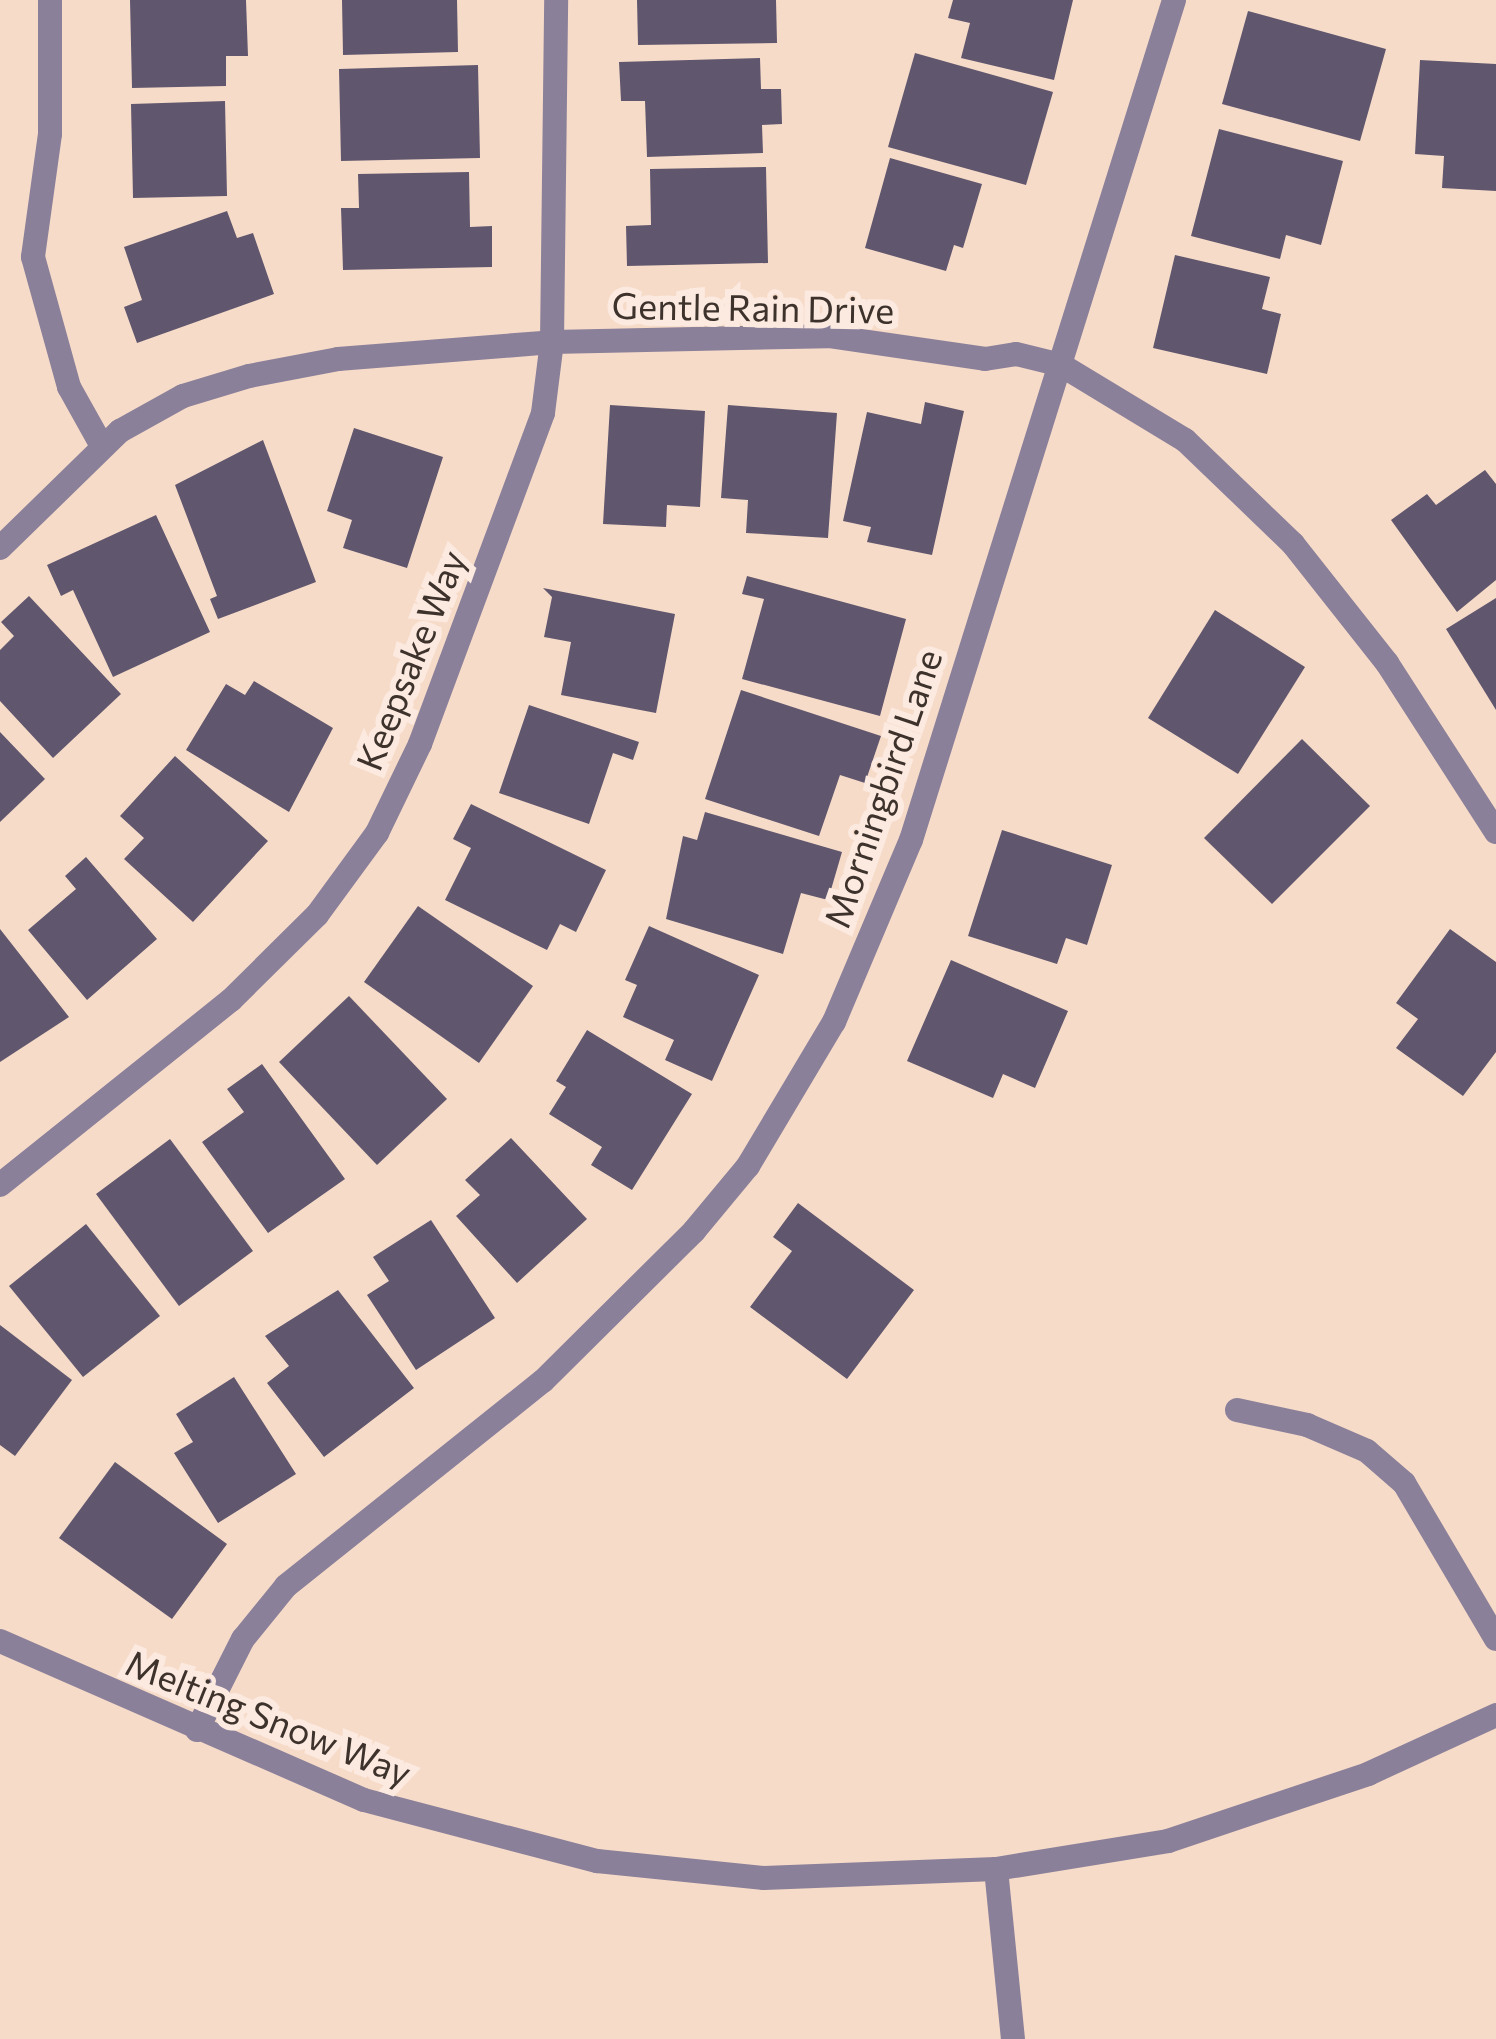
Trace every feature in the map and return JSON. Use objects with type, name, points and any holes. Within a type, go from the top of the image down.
[{"type":"street","points":[[50,0],[50,134],[33,257],[69,387],[102,446]]},
{"type":"street","name":"Keepsake Way","points":[[0,1185],[231,1000],[316,915],[377,833],[420,744],[543,412],[552,342],[556,0]]},
{"type":"street","name":"Morningbird Lane","points":[[197,1730],[242,1640],[286,1586],[543,1381],[628,1302],[748,1166],[834,1022],[902,861],[1174,0]]},
{"type":"street","name":"Gentle Rain Drive","points":[[0,548],[102,446],[183,396],[249,376],[338,359],[552,342],[827,336],[985,359],[1016,353],[1061,365],[1185,440],[1293,544],[1387,663],[1496,832]]},
{"type":"street","points":[[1237,1410],[1307,1425],[1367,1451],[1404,1483],[1496,1639]]},
{"type":"street","name":"Melting Snow Way","points":[[0,1641],[364,1800],[597,1862],[764,1878],[996,1869],[1097,1857],[1261,1814],[1496,1714]]},
{"type":"street","points":[[996,1869],[1013,2039]]},
{"type":"building","points":[[130,0],[246,0],[248,56],[226,56],[226,86],[132,88]]},
{"type":"building","points":[[342,0],[457,0],[458,52],[343,55]]},
{"type":"building","points":[[637,0],[776,0],[777,43],[638,45]]},
{"type":"building","points":[[953,0],[1073,0],[1054,80],[961,58],[970,23],[948,18]]},
{"type":"building","points":[[1248,11],[1386,49],[1360,141],[1222,104]]},
{"type":"building","points":[[915,53],[1053,92],[1026,185],[888,147]]},
{"type":"building","points":[[760,58],[761,89],[781,89],[782,124],[762,125],[763,153],[647,157],[645,101],[621,101],[619,62]]},
{"type":"building","points":[[1420,60],[1496,64],[1496,191],[1442,188],[1444,156],[1415,154]]},
{"type":"building","points":[[478,65],[480,158],[341,161],[339,69]]},
{"type":"building","points":[[225,101],[227,196],[133,198],[131,104]]},
{"type":"building","points":[[1219,129],[1343,161],[1321,245],[1286,235],[1280,259],[1191,236]]},
{"type":"building","points":[[890,158],[982,184],[963,248],[954,245],[946,271],[865,248]]},
{"type":"building","points":[[766,167],[768,263],[627,266],[626,226],[651,225],[650,169]]},
{"type":"building","points":[[469,172],[470,227],[492,226],[492,267],[343,270],[341,208],[359,208],[358,174]]},
{"type":"building","points":[[227,211],[237,238],[253,233],[274,294],[137,343],[124,307],[142,300],[124,247]]},
{"type":"building","points":[[1175,255],[1270,277],[1262,309],[1281,314],[1267,374],[1153,348]]},
{"type":"building","points":[[925,402],[964,411],[932,555],[867,542],[871,527],[843,521],[867,412],[921,424]]},
{"type":"building","points":[[610,405],[705,411],[700,507],[667,505],[666,527],[603,524]]},
{"type":"building","points":[[728,405],[837,413],[828,538],[746,533],[748,500],[721,498]]},
{"type":"building","points":[[354,428],[443,457],[407,568],[343,548],[352,520],[327,511]]},
{"type":"building","points":[[263,440],[316,582],[218,619],[210,599],[217,596],[175,485]]},
{"type":"building","points":[[1485,470],[1496,484],[1496,580],[1457,612],[1391,520],[1427,494],[1436,505]]},
{"type":"building","points":[[156,515],[210,632],[113,677],[73,590],[61,596],[47,565]]},
{"type":"building","points":[[747,576],[906,619],[880,716],[742,679],[764,599],[742,594]]},
{"type":"building","points":[[543,588],[675,614],[656,713],[561,695],[571,642],[544,637],[552,597]]},
{"type":"building","points":[[29,596],[121,694],[53,758],[0,701],[0,650],[14,636],[1,622]]},
{"type":"building","points":[[1496,598],[1496,710],[1446,629]]},
{"type":"building","points":[[1215,610],[1305,667],[1238,774],[1148,718]]},
{"type":"building","points":[[254,681],[333,728],[289,812],[186,750],[226,684],[245,695]]},
{"type":"building","points":[[741,690],[881,736],[865,783],[840,775],[819,836],[705,799]]},
{"type":"building","points":[[529,705],[639,742],[633,760],[613,753],[589,824],[499,793]]},
{"type":"building","points":[[0,732],[45,779],[0,822]]},
{"type":"building","points":[[1302,739],[1370,806],[1272,904],[1204,838]]},
{"type":"building","points":[[175,756],[268,841],[193,922],[124,859],[144,838],[120,816]]},
{"type":"building","points":[[471,804],[606,870],[576,932],[560,924],[547,950],[445,900],[471,848],[453,839]]},
{"type":"building","points":[[705,812],[842,852],[828,900],[801,893],[783,954],[666,919],[683,836],[697,840]]},
{"type":"building","points":[[1002,830],[1112,865],[1087,945],[1066,938],[1057,964],[968,936]]},
{"type":"building","points":[[86,857],[157,939],[87,1000],[28,930],[76,889],[65,876]]},
{"type":"building","points":[[418,906],[533,986],[479,1063],[364,982]]},
{"type":"building","points":[[649,926],[759,975],[712,1081],[665,1060],[674,1040],[623,1017],[637,985],[625,980]]},
{"type":"building","points":[[0,929],[69,1017],[0,1062]]},
{"type":"building","points":[[1450,929],[1496,962],[1496,1052],[1463,1096],[1396,1048],[1418,1019],[1396,1003]]},
{"type":"building","points":[[951,960],[1068,1011],[1035,1088],[1003,1074],[993,1098],[907,1061]]},
{"type":"building","points":[[349,996],[447,1099],[377,1165],[279,1062]]},
{"type":"building","points":[[587,1030],[692,1094],[632,1190],[591,1165],[602,1147],[549,1114],[566,1087],[556,1081]]},
{"type":"building","points":[[262,1064],[345,1179],[268,1233],[202,1142],[244,1112],[227,1089]]},
{"type":"building","points":[[511,1138],[587,1219],[517,1283],[456,1216],[480,1195],[465,1180]]},
{"type":"building","points":[[170,1139],[253,1251],[179,1306],[96,1194]]},
{"type":"building","points":[[798,1203],[914,1290],[847,1379],[750,1307],[792,1251],[773,1237]]},
{"type":"building","points":[[431,1220],[495,1318],[416,1370],[367,1295],[389,1281],[373,1257]]},
{"type":"building","points":[[86,1224],[160,1316],[83,1377],[9,1286]]},
{"type":"building","points":[[338,1290],[414,1388],[324,1457],[267,1383],[289,1366],[265,1336]]},
{"type":"building","points":[[0,1325],[72,1380],[15,1456],[0,1445]]},
{"type":"building","points":[[234,1377],[296,1474],[218,1523],[174,1453],[193,1442],[176,1414]]},
{"type":"building","points":[[115,1462],[227,1544],[172,1619],[59,1538]]}]
